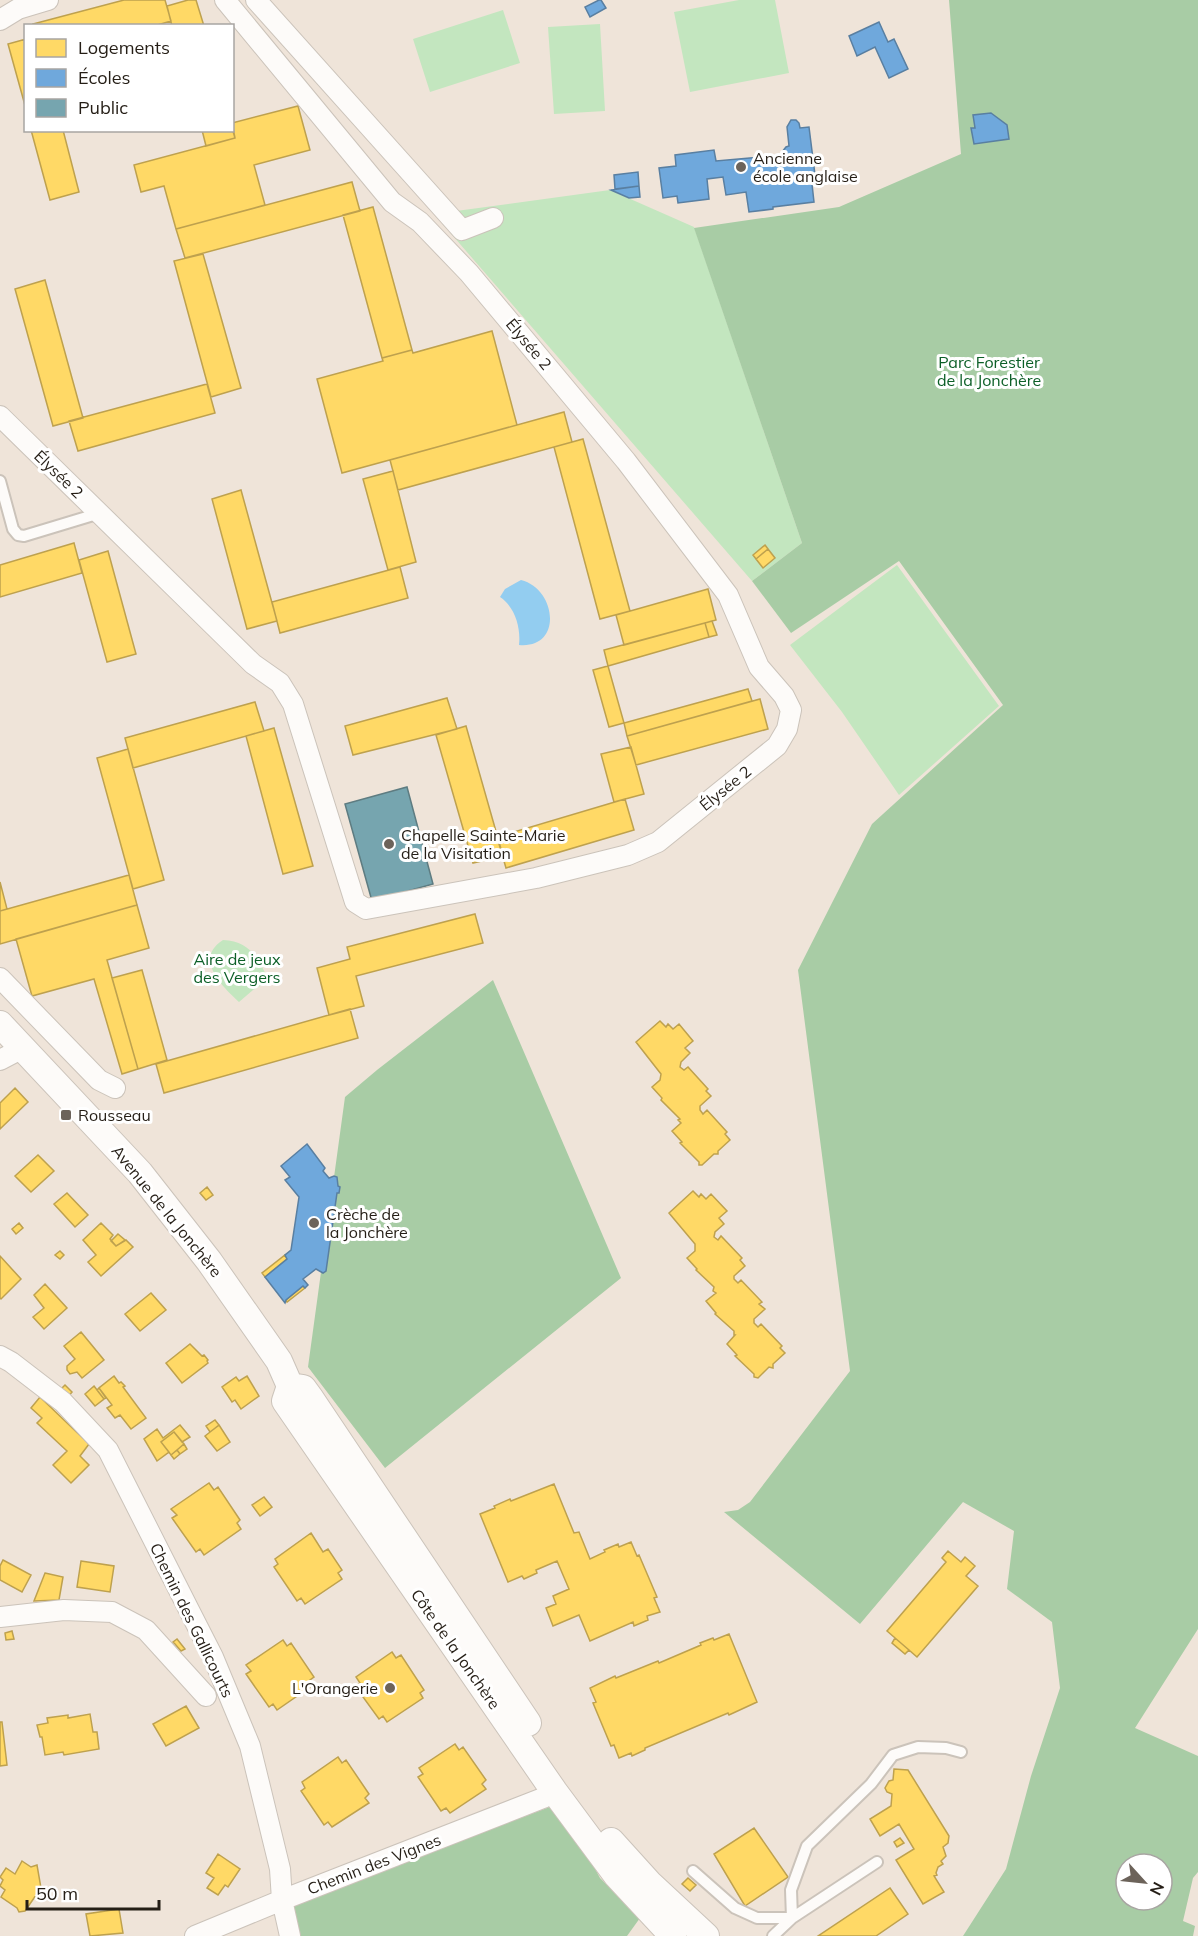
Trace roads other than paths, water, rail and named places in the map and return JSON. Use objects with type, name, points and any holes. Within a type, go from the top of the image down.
[{"type":"street","points":[[0,20],[18,9],[48,0]]},
{"type":"street","name":"Élysée 2","points":[[0,416],[253,664],[279,683],[293,704],[355,902],[366,909],[536,878],[628,855],[658,842],[777,746],[787,729],[791,710],[784,696],[759,667],[729,595],[626,461],[469,273],[420,222],[392,202],[225,0]]},
{"type":"street","points":[[256,0],[462,230],[494,218]]},
{"type":"street","points":[[0,978],[99,1080],[115,1088]]},
{"type":"street","name":"Avenue de la Jonchère","points":[[0,1024],[140,1173],[209,1261],[279,1361],[290,1386],[285,1401],[358,1507]]},
{"type":"street","points":[[0,1060],[23,1048]]},
{"type":"street","name":"Chemin des Gallicourts","points":[[0,1356],[63,1402],[108,1450],[213,1657],[250,1746],[280,1869],[282,1900],[290,1936]]},
{"type":"street","name":"Côte de la Jonchère","points":[[290,1386],[303,1388],[390,1516],[617,1876],[673,1936]]},
{"type":"street","name":"Côte de la Jonchère","points":[[358,1507],[562,1787],[601,1828],[632,1866],[706,1936]]},
{"type":"street","points":[[0,1617],[64,1610],[112,1612],[146,1630],[206,1696]]},
{"type":"street","name":"Chemin des Vignes","points":[[195,1936],[543,1798],[562,1787]]},
{"type":"lane","points":[[0,481],[13,529],[18,535],[24,536],[100,513]]},
{"type":"lane","points":[[792,1918],[791,1890],[807,1846],[871,1784],[893,1755],[918,1747],[946,1748],[961,1752]]},
{"type":"lane","points":[[773,1936],[792,1918],[877,1862]]},
{"type":"lane","points":[[693,1871],[735,1908],[757,1918],[792,1918]]},
{"type":"water","points":[[521,580],[533,586],[548,606],[550,617],[548,629],[543,638],[533,644],[519,645],[516,618],[510,606],[500,597],[505,589]]},
{"type":"place","name":"Ancienne école anglaise","points":[[741,167]]},
{"type":"place","name":"Chapelle Sainte-Marie de la Visitation","points":[[389,844]]},
{"type":"place","name":"Rousseau","points":[[66,1115]]},
{"type":"place","name":"Crèche de la Jonchère","points":[[314,1223]]},
{"type":"place","name":"L'Orangerie","points":[[390,1688]]},
{"type":"park label","name":"Parc Forestier de la Jonchère","points":[[989,371]]},
{"type":"park label","name":"Aire de jeux des Vergers","points":[[237,968]]}]
